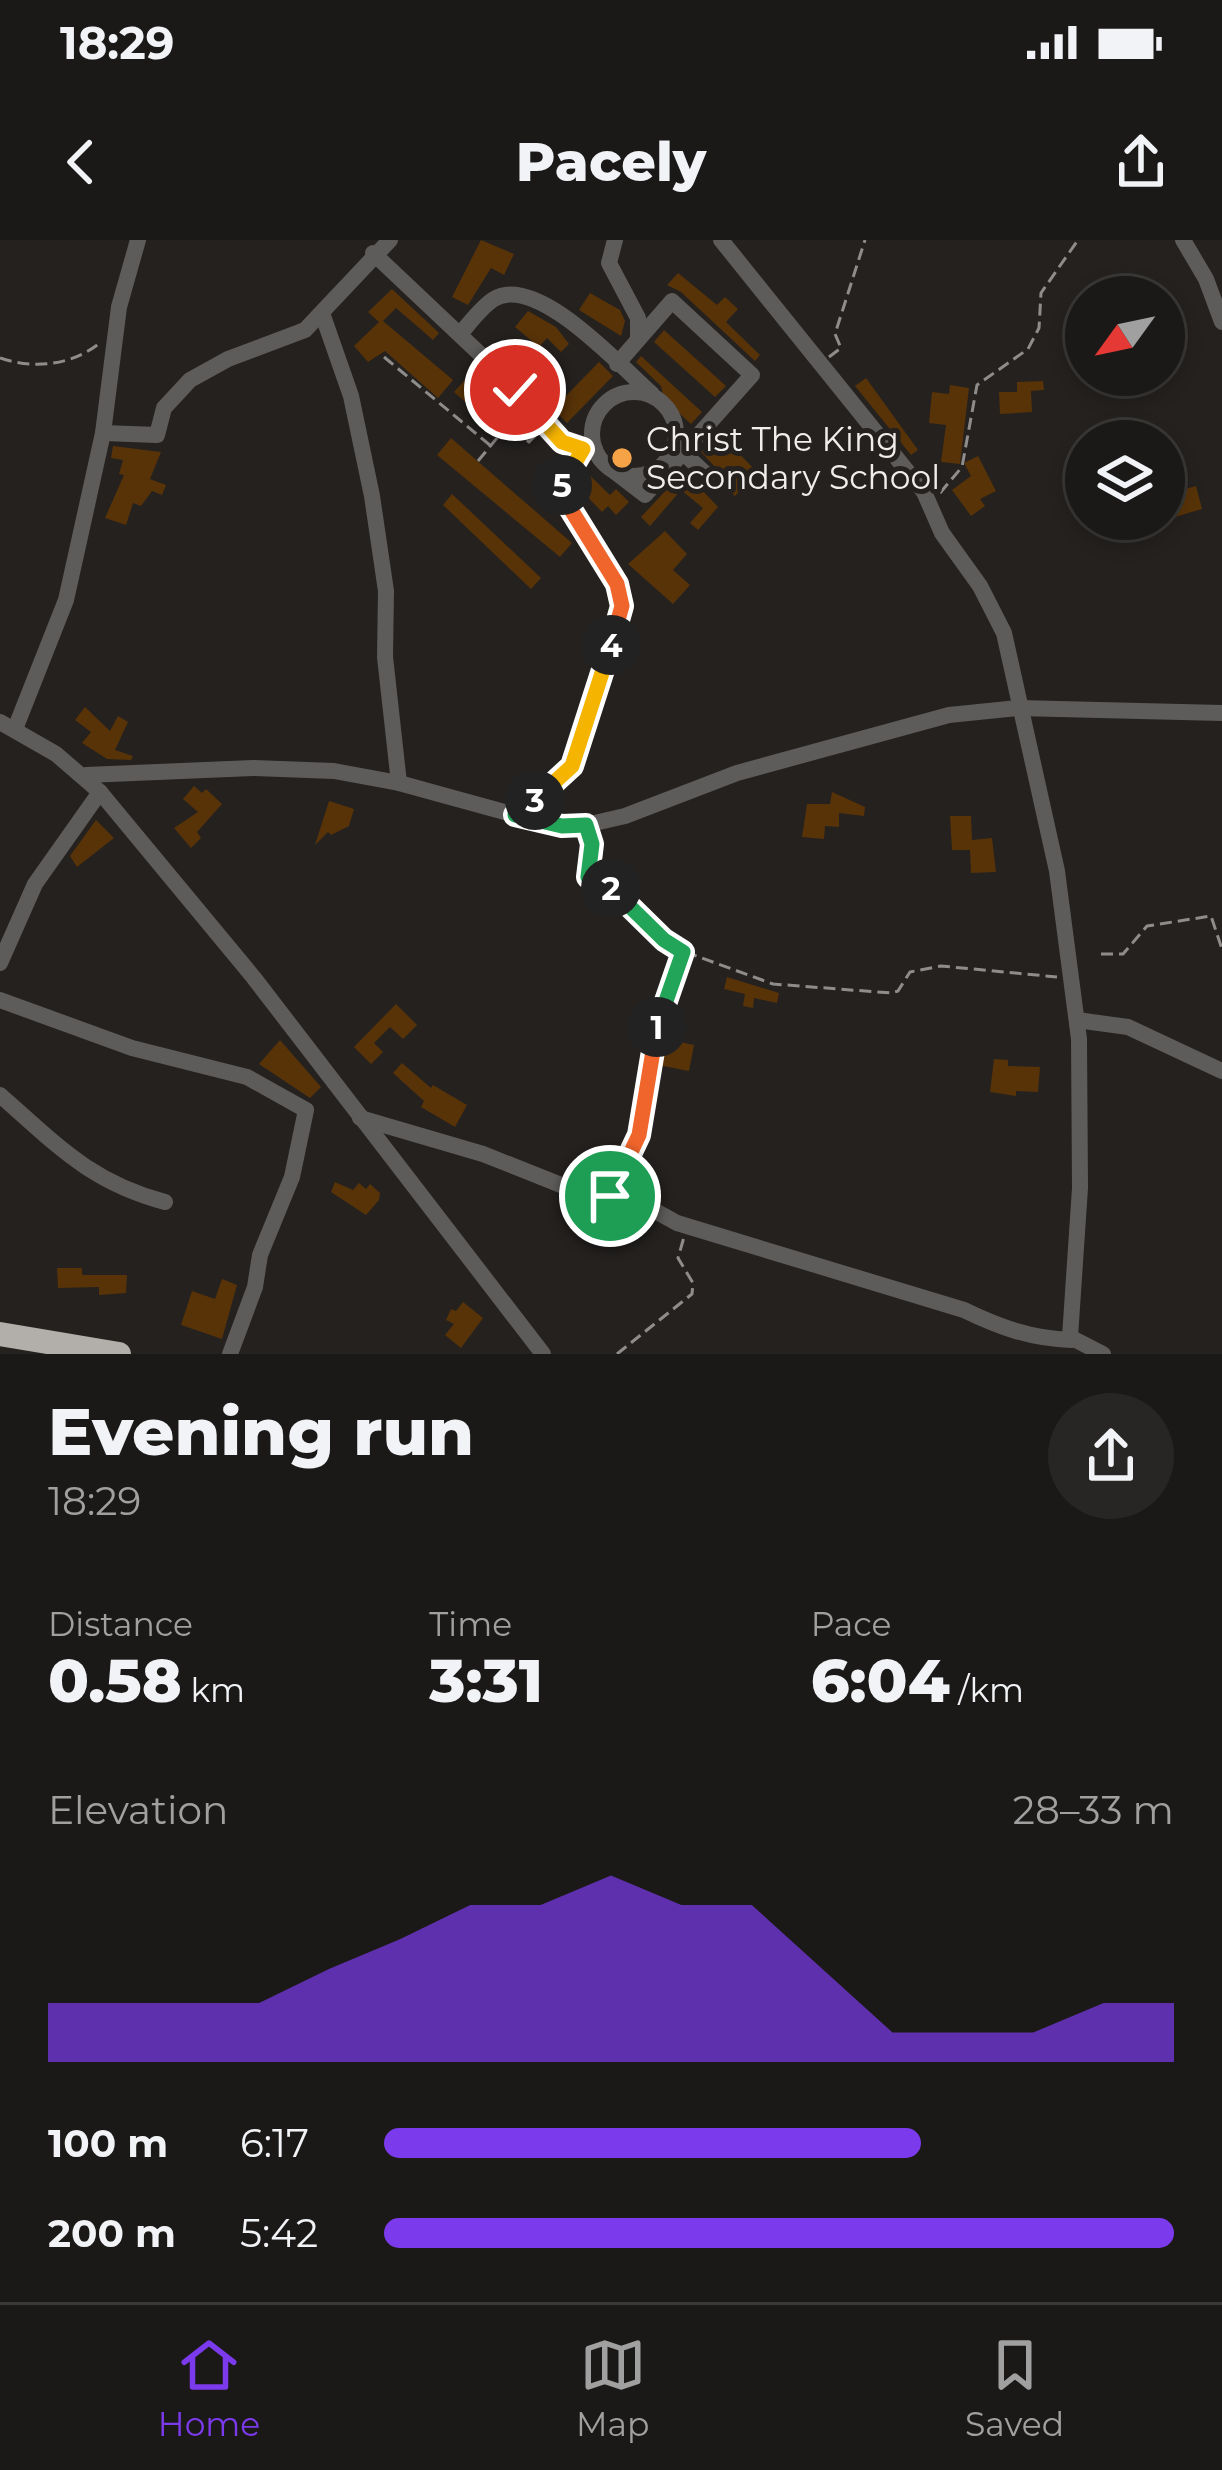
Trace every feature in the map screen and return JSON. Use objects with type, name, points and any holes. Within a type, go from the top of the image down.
[{"type":"highway","points":[[0,1334],[118,1354]]},
{"type":"street","points":[[138,240],[127,267],[104,433],[66,600],[8,725],[86,775],[254,978],[543,1354]]},
{"type":"street","points":[[104,433],[157,435],[164,408],[190,380],[228,359],[305,330],[390,240]]},
{"type":"street","points":[[614,240],[609,262],[638,318],[638,340]]},
{"type":"street","points":[[722,240],[931,504],[947,542],[980,586],[1004,633],[1047,818],[1077,1020],[1080,1188],[1071,1340]]},
{"type":"street","points":[[1183,240],[1206,279],[1222,322]]},
{"type":"street","points":[[374,253],[569,447],[589,449],[645,496],[679,449],[752,375],[672,301],[617,364]]},
{"type":"street","points":[[460,334],[493,300],[529,295],[556,311],[657,398],[672,416],[679,449],[706,475]]},
{"type":"street","points":[[323,316],[351,396],[381,550],[385,657],[399,783]]},
{"type":"street","points":[[515,815],[558,783],[572,766],[622,606],[617,584],[562,491],[562,483],[589,449],[593,423],[604,403],[635,391],[657,398]]},
{"type":"street","points":[[86,775],[253,767],[334,771],[562,826],[586,825],[625,816],[770,764],[949,715],[1018,708],[1222,713]]},
{"type":"street","points":[[0,963],[35,884],[100,792]]},
{"type":"street","points":[[0,1000],[132,1048],[247,1077],[306,1110],[292,1177],[260,1255],[255,1287],[230,1354]]},
{"type":"street","points":[[1077,1020],[1129,1027],[1222,1071]]},
{"type":"street","points":[[0,1096],[85,1170],[165,1202]]},
{"type":"street","points":[[360,1118],[483,1154],[571,1189],[610,1196],[688,1226],[964,1310],[999,1327],[1041,1339],[1071,1340],[1103,1354]]},
{"type":"street","points":[[520,1354],[522,1325]]},
{"type":"path","points":[[823,362],[841,348],[835,334],[865,240]]},
{"type":"path","points":[[931,504],[962,467],[976,385],[1028,349],[1039,328],[1041,293],[1078,240]]},
{"type":"path","points":[[0,358],[35,363],[80,359],[117,331]]},
{"type":"path","points":[[384,357],[491,446]]},
{"type":"path","points":[[515,390],[500,418],[529,442],[547,425]]},
{"type":"path","points":[[478,461],[508,425]]},
{"type":"path","points":[[586,825],[592,844],[588,877],[618,890],[664,940],[683,952],[772,984],[891,993],[898,991],[910,972],[941,966],[1070,978]]},
{"type":"path","points":[[1101,954],[1124,954],[1147,926],[1210,916],[1222,949]]},
{"type":"path","points":[[610,1196],[633,1156],[662,1009],[683,952]]},
{"type":"path","points":[[617,1354],[692,1294],[693,1282],[677,1258],[688,1226]]},
{"type":"building","points":[[481,240],[514,254],[504,275],[491,268],[468,305],[452,297]]},
{"type":"building","points":[[678,273],[717,305],[725,297],[738,309],[726,322],[760,355],[755,361],[681,292],[667,285]]},
{"type":"building","points":[[392,289],[439,333],[433,340],[396,308],[383,321],[453,380],[438,398],[385,351],[368,362],[354,346],[379,322],[368,312]]},
{"type":"building","points":[[590,293],[620,310],[625,321],[621,336],[579,310]]},
{"type":"building","points":[[528,311],[556,327],[569,344],[561,352],[547,338],[539,347],[515,327]]},
{"type":"building","points":[[664,330],[726,386],[715,397],[654,342]]},
{"type":"building","points":[[641,356],[702,412],[691,424],[664,399],[661,386],[636,362]]},
{"type":"building","points":[[599,362],[613,376],[567,423],[553,409]]},
{"type":"building","points":[[471,373],[501,400],[484,419],[454,392]]},
{"type":"building","points":[[866,378],[918,450],[911,455],[855,386]]},
{"type":"building","points":[[1043,381],[1044,390],[1031,391],[1032,412],[1000,414],[999,392],[1017,392],[1017,382]]},
{"type":"building","points":[[950,385],[969,388],[960,464],[941,462],[946,425],[929,423],[932,392],[949,394]]},
{"type":"building","points":[[718,432],[757,472],[735,496],[724,487],[729,482],[701,452]]},
{"type":"building","points":[[451,438],[572,543],[560,557],[437,455]]},
{"type":"building","points":[[113,446],[161,452],[150,479],[166,485],[162,495],[152,491],[141,506],[133,503],[126,525],[105,518],[124,475],[119,474],[123,460],[111,458]]},
{"type":"building","points":[[978,456],[996,491],[980,499],[985,506],[971,516],[952,490],[971,476],[964,463]]},
{"type":"building","points":[[584,470],[610,495],[616,489],[629,502],[616,515],[608,506],[602,512],[576,485]]},
{"type":"building","points":[[684,471],[718,507],[698,530],[690,523],[703,508],[681,490],[650,526],[641,517]]},
{"type":"building","points":[[1196,486],[1202,509],[1185,514],[1185,489]]},
{"type":"building","points":[[452,494],[541,578],[531,589],[443,505]]},
{"type":"building","points":[[665,531],[687,554],[673,570],[690,585],[673,604],[628,564]]},
{"type":"building","points":[[85,707],[110,731],[118,716],[128,722],[115,750],[133,756],[131,760],[107,759],[82,743],[91,732],[75,720]]},
{"type":"building","points":[[194,786],[202,793],[206,789],[222,804],[197,832],[201,838],[191,848],[174,828],[198,812],[183,799]]},
{"type":"building","points":[[832,792],[865,807],[864,816],[839,813],[839,827],[825,826],[824,839],[802,837],[807,804],[830,804]]},
{"type":"building","points":[[329,801],[354,809],[349,826],[331,835],[328,832],[315,845]]},
{"type":"building","points":[[950,816],[971,816],[972,840],[992,838],[996,872],[971,873],[970,850],[952,850]]},
{"type":"building","points":[[96,820],[114,838],[77,867],[70,856]]},
{"type":"building","points":[[727,977],[779,993],[777,1003],[754,998],[753,1008],[743,1006],[745,994],[724,989]]},
{"type":"building","points":[[396,1004],[417,1025],[403,1039],[390,1027],[374,1043],[383,1052],[371,1064],[354,1047]]},
{"type":"building","points":[[663,1038],[694,1045],[689,1071],[658,1065]]},
{"type":"building","points":[[280,1040],[321,1087],[310,1098],[259,1064]]},
{"type":"building","points":[[994,1059],[1008,1060],[1008,1066],[1040,1067],[1038,1092],[1016,1091],[1016,1096],[990,1092]]},
{"type":"building","points":[[402,1063],[431,1088],[467,1105],[455,1127],[421,1107],[424,1101],[393,1073]]},
{"type":"building","points":[[335,1182],[353,1190],[359,1183],[366,1189],[370,1184],[380,1193],[379,1200],[366,1215],[331,1192]]},
{"type":"building","points":[[57,1268],[82,1268],[82,1275],[127,1275],[126,1293],[99,1295],[99,1287],[58,1288]]},
{"type":"building","points":[[222,1279],[237,1285],[222,1339],[181,1325],[192,1291],[215,1299]]},
{"type":"building","points":[[463,1302],[483,1318],[461,1348],[445,1335],[454,1324],[446,1320],[451,1309],[456,1311]]},
{"type":"place","name":"Christ The King Secondary School","points":[[622,458]]},
{"type":"route","points":[[515,390],[562,442],[583,449],[562,491],[617,584],[622,606],[572,766],[558,783],[515,815],[562,826],[586,825],[592,837],[588,877],[618,890],[664,940],[683,952],[658,1025],[633,1156],[610,1196]]}]
